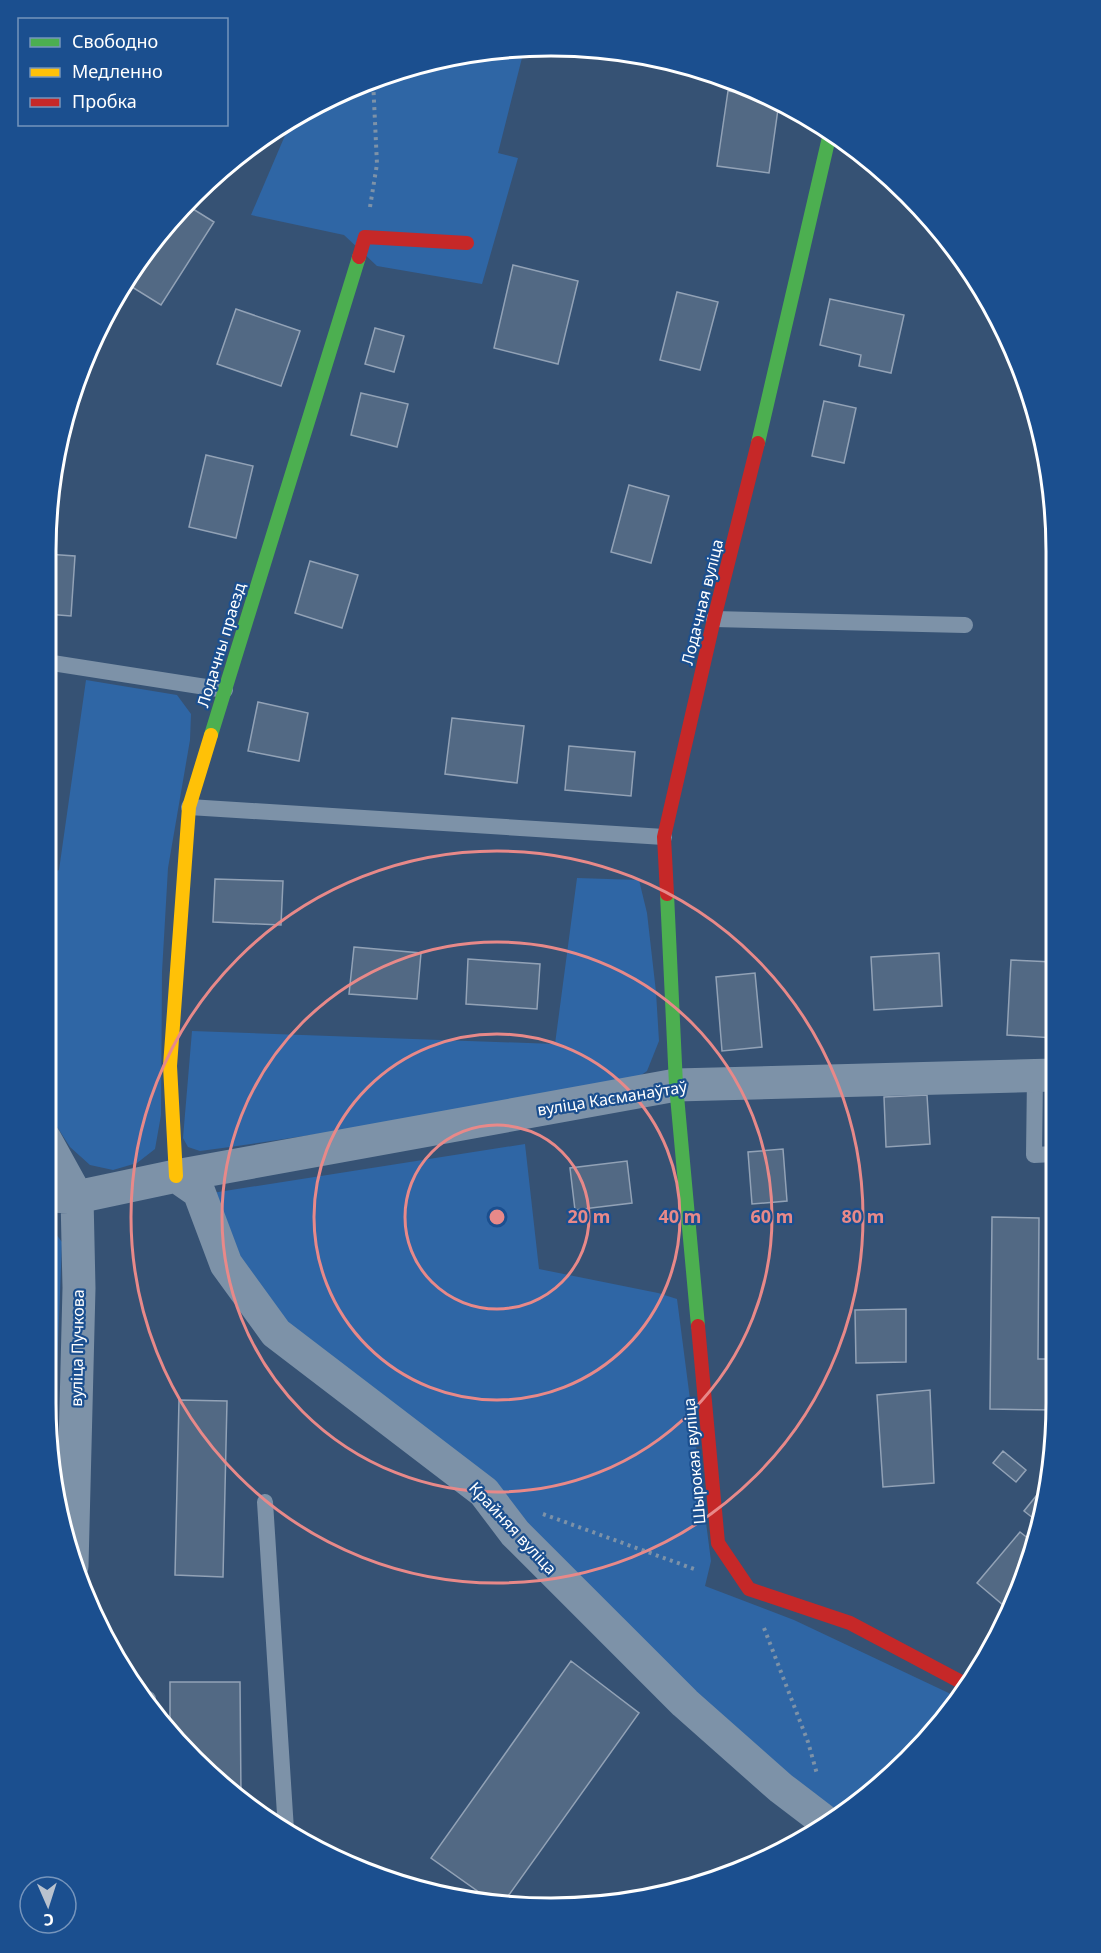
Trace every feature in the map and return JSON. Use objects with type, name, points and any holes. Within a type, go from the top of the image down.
[{"type":"street","name":"Лодачная вуліца","points":[[676,1085],[664,837],[828,141]]},
{"type":"street","points":[[365,237],[467,243]]},
{"type":"street","name":"Лодачны праезд","points":[[176,1176],[170,1066],[189,807],[365,237]]},
{"type":"street","name":"вуліца Касманаўтаў","points":[[56,1196],[77,1197],[176,1176],[676,1085],[1044,1075]]},
{"type":"street","name":"Шырокая вуліца","points":[[676,1085],[718,1543],[749,1589]]},
{"type":"street","name":"вуліца Пучкова","points":[[56,1159],[77,1197],[79,1288],[73,1534]]},
{"type":"street","name":"Крайняя вуліца","points":[[176,1176],[199,1192],[226,1264],[276,1333],[484,1492],[515,1533],[686,1703],[781,1788],[820,1818]]},
{"type":"street","points":[[749,1589],[850,1623],[959,1682]]},
{"type":"lane","points":[[714,619],[965,626]]},
{"type":"lane","points":[[56,664],[225,690]]},
{"type":"lane","points":[[189,807],[664,837]]},
{"type":"lane","points":[[1044,1075],[1034,1155],[1046,1154]]},
{"type":"lane","points":[[265,1502],[285,1820]]},
{"type":"path","points":[[365,237],[377,164],[373,88]]},
{"type":"path","points":[[539,1512],[705,1573]]},
{"type":"path","points":[[749,1589],[808,1742],[820,1785]]},
{"type":"shaded area","points":[[522,57],[498,153],[518,158],[482,284],[377,266],[344,235],[251,215],[286,132],[303,122],[361,93],[422,72],[486,60]]},
{"type":"shaded area","points":[[86,680],[177,695],[191,714],[190,740],[168,868],[162,972],[161,1115],[155,1149],[137,1163],[113,1170],[90,1165],[70,1147],[56,1125],[56,871],[59,870]]},
{"type":"shaded area","points":[[577,878],[639,880],[647,913],[659,1041],[647,1071],[630,1083],[438,1116],[230,1147],[200,1151],[188,1147],[183,1138],[192,1031],[555,1044]]},
{"type":"shaded area","points":[[525,1144],[539,1269],[658,1293],[677,1299],[711,1561],[705,1586],[794,1620],[950,1694],[901,1753],[877,1775],[830,1811],[279,1325],[233,1253],[212,1193]]},
{"type":"shaded area","points":[[56,1234],[62,1242],[56,1395]]},
{"type":"building","points":[[728,91],[740,93],[778,111],[769,173],[717,166]]},
{"type":"building","points":[[192,208],[214,222],[161,305],[132,287],[158,249]]},
{"type":"building","points":[[513,265],[578,281],[558,364],[494,348]]},
{"type":"building","points":[[677,292],[718,302],[700,370],[660,360]]},
{"type":"building","points":[[830,299],[904,315],[891,373],[859,366],[861,355],[820,345]]},
{"type":"building","points":[[236,309],[300,331],[281,386],[217,364]]},
{"type":"building","points":[[375,328],[404,336],[394,372],[365,364]]},
{"type":"building","points":[[361,393],[408,404],[397,447],[351,435]]},
{"type":"building","points":[[824,401],[856,408],[844,463],[812,456]]},
{"type":"building","points":[[206,455],[253,466],[236,538],[189,527]]},
{"type":"building","points":[[629,485],[669,496],[651,563],[611,552]]},
{"type":"building","points":[[56,555],[75,556],[71,616],[56,615]]},
{"type":"building","points":[[310,561],[358,575],[342,628],[295,613]]},
{"type":"building","points":[[258,702],[308,713],[299,761],[248,751]]},
{"type":"building","points":[[452,718],[524,726],[517,783],[445,774]]},
{"type":"building","points":[[569,746],[635,752],[631,796],[565,790]]},
{"type":"building","points":[[215,879],[283,881],[281,925],[213,922]]},
{"type":"building","points":[[354,947],[421,953],[417,999],[349,994]]},
{"type":"building","points":[[939,953],[942,1006],[874,1010],[871,957]]},
{"type":"building","points":[[468,959],[540,964],[537,1009],[466,1004]]},
{"type":"building","points":[[1011,960],[1046,962],[1046,1037],[1007,1035]]},
{"type":"building","points":[[755,973],[762,1047],[722,1051],[716,977]]},
{"type":"building","points":[[927,1095],[930,1144],[886,1147],[884,1097]]},
{"type":"building","points":[[783,1149],[787,1201],[752,1204],[748,1152]]},
{"type":"building","points":[[627,1161],[632,1203],[575,1210],[570,1168]]},
{"type":"building","points":[[992,1217],[1039,1218],[1038,1359],[1046,1359],[1046,1410],[990,1409]]},
{"type":"building","points":[[906,1309],[906,1362],[856,1363],[855,1310]]},
{"type":"building","points":[[930,1390],[934,1483],[883,1487],[877,1395]]},
{"type":"building","points":[[179,1400],[227,1401],[223,1577],[175,1575]]},
{"type":"building","points":[[1003,1451],[1026,1470],[1016,1482],[993,1463]]},
{"type":"building","points":[[1037,1495],[1032,1517],[1024,1511]]},
{"type":"building","points":[[1020,1532],[1027,1537],[1002,1604],[977,1583]]},
{"type":"building","points":[[571,1661],[639,1713],[509,1895],[479,1892],[431,1858]]},
{"type":"building","points":[[170,1682],[240,1682],[241,1789],[200,1753],[170,1719]]},
{"type":"traffic: fast","points":[[758,443],[828,141]]},
{"type":"traffic: fast","points":[[211,735],[359,257]]},
{"type":"traffic: fast","points":[[667,894],[676,1085],[698,1326]]},
{"type":"traffic: slow","points":[[176,1176],[170,1066],[189,807],[211,735]]},
{"type":"traffic: jam","points":[[359,257],[365,237],[467,243]]},
{"type":"traffic: jam","points":[[667,894],[664,837],[714,619],[758,443]]},
{"type":"traffic: jam","points":[[698,1326],[718,1543],[749,1589],[850,1623],[960,1681]]}]
